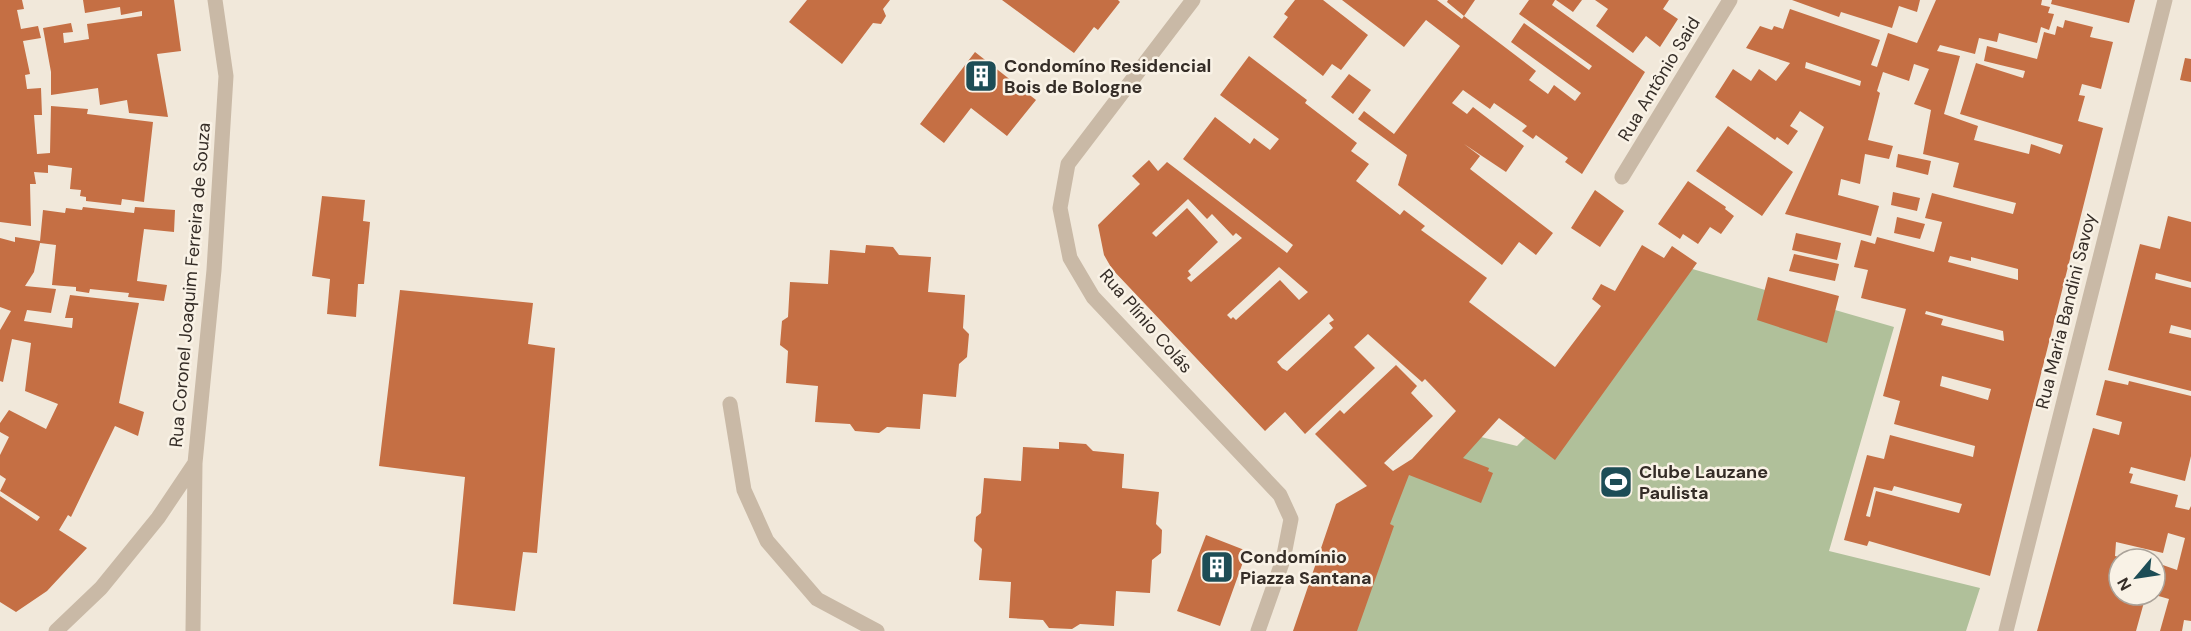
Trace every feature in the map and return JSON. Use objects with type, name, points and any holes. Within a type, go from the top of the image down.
[{"type":"street","name":"Rua Coronel Joaquim Ferreira de Souza","points":[[56,631],[101,588],[158,518],[195,463],[214,270],[226,76],[215,0]]},
{"type":"street","name":"Rua Plínio Colás","points":[[1193,0],[1068,164],[1060,208],[1070,258],[1093,297],[1280,495],[1291,519],[1283,560],[1258,631]]},
{"type":"street","name":"Rua Antônio Said","points":[[1622,177],[1730,0]]},
{"type":"street","name":"Rua Maria Bandini Savoy","points":[[2006,631],[2165,0]]},
{"type":"street","points":[[730,404],[744,490],[767,541],[817,599],[877,631]]},
{"type":"street","points":[[194,631],[195,463]]},
{"type":"green space","name":"Clube Lauzane Paulista","points":[[1689,268],[1894,327],[1829,551],[1980,588],[1966,631],[1295,631],[1334,517],[1453,430],[1517,446]]},
{"type":"building","points":[[0,0],[22,0],[24,9],[17,10],[21,29],[38,26],[41,38],[23,41],[30,74],[25,75],[27,89],[41,88],[42,115],[34,115],[37,154],[50,153],[51,106],[88,109],[87,114],[153,122],[144,202],[122,199],[121,205],[86,201],[86,197],[80,196],[81,190],[70,189],[72,168],[48,165],[48,173],[34,172],[36,184],[30,184],[31,226],[0,222]]},
{"type":"building","points":[[83,0],[174,0],[181,51],[157,54],[168,117],[129,113],[127,100],[100,105],[98,88],[51,95],[51,72],[43,28],[71,23],[73,32],[63,33],[64,43],[89,39],[87,24],[142,16],[142,11],[121,15],[120,7],[85,13]]},
{"type":"building","points":[[807,0],[890,0],[883,9],[886,16],[881,24],[873,23],[842,64],[789,22]]},
{"type":"building","points":[[1002,0],[1118,0],[1120,2],[1098,30],[1094,27],[1074,53]]},
{"type":"building","points":[[1295,0],[1323,0],[1368,35],[1341,70],[1332,64],[1323,76],[1273,37],[1288,17],[1284,14]]},
{"type":"building","points":[[1342,0],[1437,0],[1462,19],[1464,16],[1536,71],[1529,80],[1548,94],[1554,85],[1575,101],[1581,93],[1511,42],[1524,23],[1589,70],[1592,66],[1519,14],[1529,0],[1555,0],[1552,5],[1645,72],[1582,174],[1565,162],[1568,158],[1536,135],[1533,139],[1522,131],[1527,126],[1494,103],[1490,109],[1463,90],[1452,103],[1467,114],[1473,107],[1524,146],[1506,172],[1464,144],[1480,156],[1470,169],[1553,233],[1536,255],[1519,242],[1502,265],[1398,185],[1407,155],[1358,119],[1364,111],[1394,134],[1460,46],[1426,20],[1404,47]]},
{"type":"building","points":[[1448,0],[1475,0],[1464,16],[1447,2]]},
{"type":"building","points":[[1556,0],[1582,0],[1573,12]]},
{"type":"building","points":[[1595,0],[1669,0],[1663,9],[1678,19],[1660,47],[1646,36],[1633,53],[1596,26],[1608,9]]},
{"type":"building","points":[[1792,0],[1920,0],[1917,12],[1899,6],[1892,28],[1841,12],[1839,17]]},
{"type":"building","points":[[1936,0],[2042,0],[2041,5],[2050,7],[2048,13],[2054,14],[2049,30],[2041,27],[2037,43],[1999,33],[1997,42],[1979,38],[1975,54],[1940,45],[1937,51],[1960,56],[1944,114],[1978,126],[1974,140],[2029,154],[2031,144],[2060,154],[2063,145],[1960,114],[1976,63],[2023,78],[2025,71],[1984,61],[1987,46],[2037,59],[2044,32],[2055,35],[2057,26],[2063,28],[2065,20],[2093,27],[2090,37],[2113,42],[2101,89],[2082,84],[2079,95],[2085,96],[2078,121],[2103,128],[1990,576],[1869,541],[1867,546],[1844,540],[1867,455],[1884,459],[1890,435],[1973,457],[1975,446],[1894,424],[1900,401],[1883,396],[1906,309],[1861,298],[1868,270],[1854,267],[1861,240],[1875,244],[1877,237],[1934,252],[1942,222],[1925,218],[1932,193],[2013,214],[2016,203],[1953,187],[1959,163],[1923,154],[1931,110],[1914,104],[1929,69],[1914,64],[1909,81],[1883,72],[1868,140],[1893,146],[1889,159],[1865,154],[1860,184],[1841,179],[1838,195],[1879,206],[1871,236],[1785,214],[1824,127],[1800,111],[1790,126],[1798,131],[1788,145],[1777,137],[1775,140],[1715,97],[1733,69],[1751,81],[1759,69],[1776,81],[1790,63],[1746,48],[1760,26],[1772,30],[1774,26],[1783,29],[1790,9],[1880,40],[1871,65],[1877,67],[1888,33],[1917,43]],"holes":[[[1806,62],[1861,81],[1860,86],[1805,68]],[[1950,256],[1971,261],[1971,257],[2018,269],[2018,280],[1948,262]],[[1926,311],[2003,331],[2004,341],[1941,325],[1943,319],[1925,314]],[[1942,376],[1991,389],[1988,400],[1940,386]],[[1894,486],[1962,504],[1959,513],[1876,491],[1870,517],[1866,516],[1874,487],[1892,491]]]},
{"type":"building","points":[[2052,0],[2135,0],[2129,23],[2051,4]]},
{"type":"building","name":"Condomíno Residencial Bois de Bologne","points":[[975,52],[1036,100],[1007,136],[971,108],[944,143],[920,124]]},
{"type":"building","points":[[1249,56],[1307,100],[1305,103],[1357,143],[1351,151],[1369,164],[1356,181],[1400,215],[1404,210],[1425,226],[1421,230],[1487,278],[1469,302],[1555,367],[1601,306],[1592,299],[1601,284],[1615,291],[1642,245],[1664,258],[1672,246],[1697,263],[1555,460],[1499,418],[1463,458],[1489,468],[1488,471],[1493,473],[1481,503],[1409,475],[1390,524],[1394,526],[1357,631],[1293,631],[1336,504],[1367,486],[1315,434],[1340,410],[1344,414],[1396,365],[1417,386],[1411,393],[1433,416],[1384,463],[1393,471],[1412,459],[1456,411],[1425,379],[1422,382],[1368,334],[1354,347],[1375,368],[1305,434],[1285,412],[1265,431],[1112,269],[1104,255],[1098,225],[1140,184],[1132,176],[1149,160],[1158,171],[1167,162],[1287,253],[1293,245],[1183,159],[1215,117],[1250,144],[1254,138],[1270,150],[1279,139],[1220,95]],"holes":[[[1188,199],[1207,219],[1212,214],[1233,236],[1236,233],[1242,238],[1191,282],[1187,278],[1191,275],[1188,271],[1218,242],[1187,208],[1156,237],[1152,233]],[[1279,267],[1308,292],[1299,300],[1280,280],[1236,320],[1227,315]],[[1329,314],[1334,320],[1329,323],[1333,328],[1287,371],[1277,362]]]},
{"type":"building","points":[[2185,58],[2191,59],[2191,82],[2180,80]]},
{"type":"building","points":[[1349,74],[1371,90],[1353,114],[1331,97]]},
{"type":"building","points":[[1728,126],[1793,172],[1762,216],[1696,171]]},
{"type":"building","points":[[1898,154],[1931,161],[1928,175],[1896,167]]},
{"type":"building","points":[[1688,181],[1726,207],[1725,209],[1734,216],[1721,234],[1710,227],[1698,244],[1683,234],[1680,239],[1658,224]]},
{"type":"building","points":[[1595,190],[1624,211],[1600,247],[1571,228]]},
{"type":"building","points":[[1893,192],[1920,198],[1917,211],[1891,205]]},
{"type":"building","points":[[322,196],[365,200],[363,221],[370,222],[364,284],[358,284],[356,317],[327,314],[330,279],[312,276]]},
{"type":"building","points":[[83,207],[134,213],[135,207],[175,210],[174,232],[144,229],[137,281],[167,285],[164,301],[128,297],[129,293],[90,289],[89,293],[76,291],[76,287],[52,285],[56,245],[40,243],[34,272],[25,286],[56,289],[51,313],[27,310],[24,321],[72,328],[73,318],[65,318],[70,295],[139,303],[119,403],[144,412],[138,436],[115,426],[71,517],[68,515],[59,530],[87,548],[47,591],[16,612],[0,602],[0,496],[37,521],[40,517],[0,491],[6,479],[0,475],[0,455],[9,437],[0,432],[0,423],[9,410],[46,429],[58,404],[25,391],[31,343],[12,339],[3,382],[0,381],[0,330],[11,311],[0,307],[0,238],[15,242],[15,237],[40,241],[43,210],[65,213],[66,208],[82,210]]},
{"type":"building","points":[[2168,216],[2191,222],[2191,282],[2156,273],[2155,279],[2191,288],[2191,330],[2171,325],[2169,333],[2191,338],[2191,391],[2108,370],[2140,244],[2160,249]]},
{"type":"building","points":[[1897,217],[1925,224],[1920,239],[1894,233]]},
{"type":"building","points":[[1796,233],[1841,243],[1837,260],[1792,250]]},
{"type":"building","points":[[866,245],[893,247],[899,255],[931,257],[928,292],[965,295],[963,328],[969,334],[967,357],[959,364],[956,397],[923,394],[920,429],[887,427],[879,433],[855,431],[850,424],[815,422],[818,386],[786,383],[788,351],[780,345],[782,321],[788,317],[790,282],[828,284],[830,250],[865,253]]},
{"type":"building","points":[[1794,254],[1839,264],[1835,281],[1789,271]]},
{"type":"building","points":[[1768,277],[1839,296],[1827,343],[1757,320]]},
{"type":"building","points":[[400,290],[533,303],[528,344],[555,348],[537,553],[523,552],[515,611],[453,604],[465,477],[379,466]]},
{"type":"building","points":[[2105,380],[2128,385],[2129,381],[2191,396],[2191,456],[2185,481],[2131,467],[2129,473],[2133,474],[2130,483],[2178,495],[2175,507],[2189,510],[2191,506],[2191,621],[2184,620],[2182,631],[2160,631],[2169,599],[2167,598],[2167,566],[2177,570],[2185,538],[2168,533],[2164,547],[2137,547],[2116,542],[2116,547],[2107,547],[2107,607],[2143,607],[2136,631],[2037,631],[2093,428],[2119,435],[2122,422],[2096,415]]},
{"type":"building","points":[[1059,442],[1086,444],[1093,451],[1124,454],[1122,488],[1159,492],[1156,524],[1162,530],[1161,553],[1152,560],[1150,593],[1116,591],[1114,626],[1080,624],[1072,629],[1049,628],[1043,620],[1009,618],[1011,582],[979,580],[982,549],[974,541],[976,517],[981,513],[984,478],[1021,481],[1023,447],[1059,449]]},
{"type":"building","name":"Condomínio Piazza Santana","points":[[1206,535],[1247,551],[1220,626],[1177,611]]},
{"type":"place","name":"Condomíno Residencial Bois de Bologne","points":[[981,76]]},
{"type":"place","name":"Clube Lauzane Paulista","points":[[1616,482]]},
{"type":"place","name":"Condomínio Piazza Santana","points":[[1217,567]]}]
